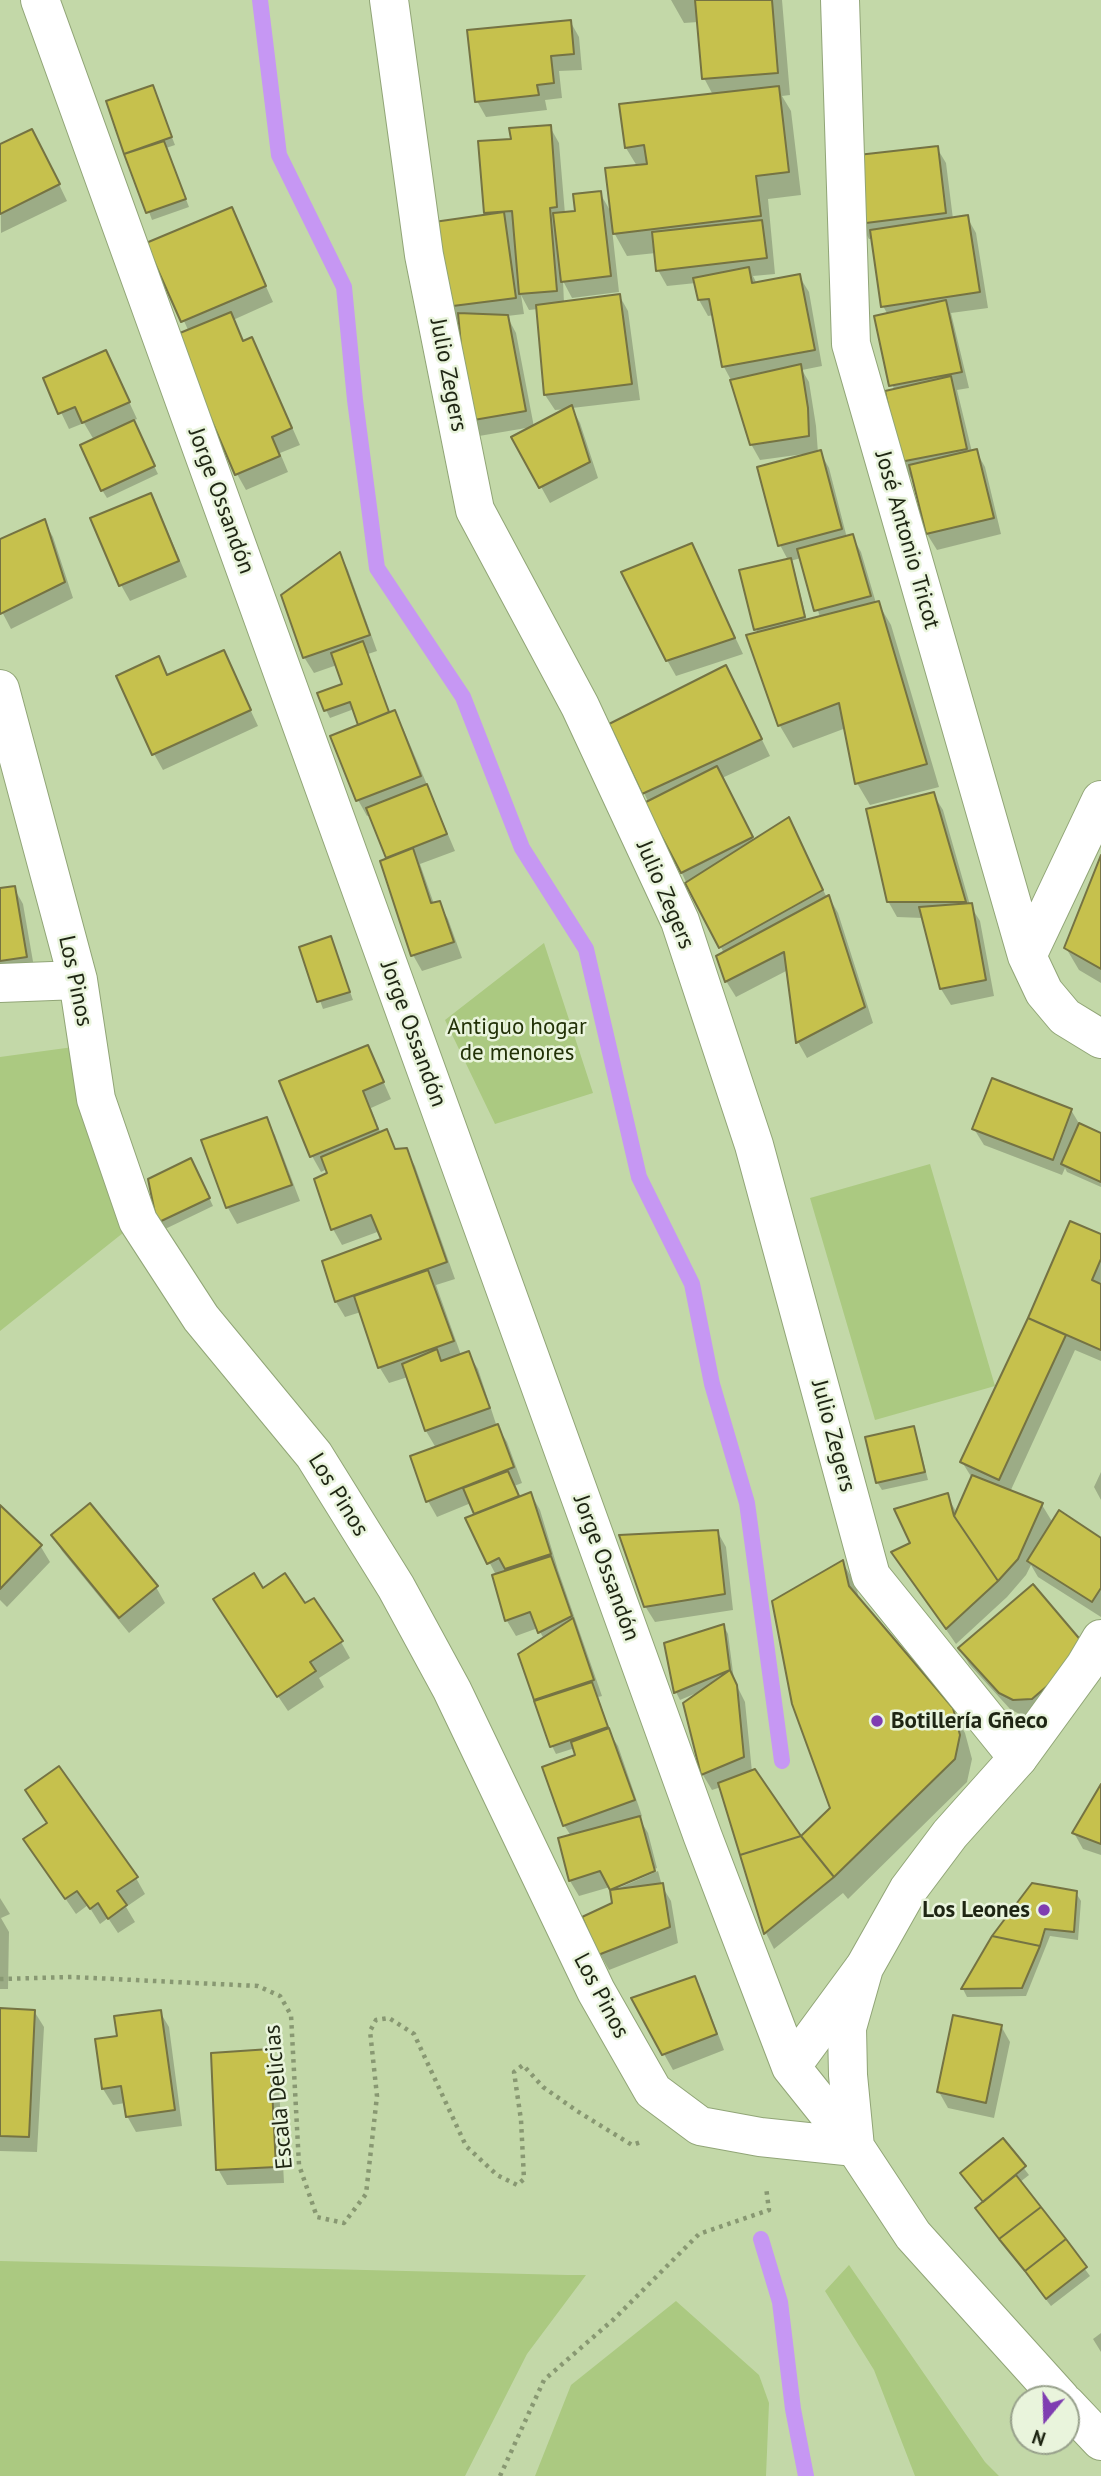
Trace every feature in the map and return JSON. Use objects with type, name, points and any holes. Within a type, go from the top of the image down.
[{"type":"street","name":"Jorge Ossandón","points":[[40,0],[703,1837],[791,2067],[855,2147],[913,2235],[1048,2385]]},
{"type":"street","name":"Julio Zegers","points":[[390,0],[424,255],[475,510],[580,706],[680,921],[754,1145],[871,1576],[1018,1758]]},
{"type":"street","name":"José Antonio Tricot","points":[[840,0],[851,345],[1027,956],[1044,992],[1065,1017],[1101,1039]]},
{"type":"street","name":"Los Pinos","points":[[0,689],[78,980],[96,1099],[138,1221],[201,1318],[314,1455],[396,1587],[452,1690],[596,1991],[653,2091],[699,2126],[760,2137],[855,2147]]},
{"type":"street","points":[[1027,956],[1101,800]]},
{"type":"street","points":[[0,983],[78,980]]},
{"type":"street","points":[[791,2067],[864,1968],[908,1891],[950,1834],[1018,1758],[1101,1639]]},
{"type":"street","points":[[855,2147],[846,2028],[864,1968]]},
{"type":"street","points":[[1080,2419],[1101,2441]]},
{"type":"path","name":"Escala Delicias","points":[[0,1979],[72,1977],[258,1986],[280,1996],[291,2015],[299,2165],[317,2217],[344,2223],[366,2194],[377,2096],[370,2031],[376,2020],[389,2018],[414,2034],[466,2146],[497,2175],[517,2185],[524,2179],[521,2120],[514,2072],[523,2065],[543,2087],[632,2145],[699,2126]]},
{"type":"path","points":[[500,2476],[544,2380],[614,2319],[699,2234],[769,2210],[760,2137]]},
{"type":"green space","name":"Antiguo hogar de menores","points":[[544,943],[593,1093],[495,1124],[445,1020]]},
{"type":"green space","points":[[88,1045],[138,1221],[0,1331],[0,1057]]},
{"type":"green space","points":[[930,1164],[995,1386],[875,1420],[810,1198]]},
{"type":"green space","points":[[0,2261],[586,2275],[527,2354],[465,2476],[0,2476]]},
{"type":"green space","points":[[849,2265],[985,2462],[999,2476],[915,2476],[874,2370],[825,2291]]},
{"type":"green space","points":[[676,2301],[759,2375],[769,2403],[766,2476],[535,2476],[571,2385]]},
{"type":"building","points":[[695,0],[772,0],[778,73],[702,79]]},
{"type":"building","points":[[571,20],[574,54],[551,56],[554,83],[537,85],[539,95],[475,102],[467,30]]},
{"type":"building","points":[[153,85],[172,137],[124,154],[106,101]]},
{"type":"building","points":[[779,86],[789,172],[756,176],[761,216],[613,234],[605,168],[647,164],[644,145],[625,148],[619,104]]},
{"type":"building","points":[[551,125],[557,207],[550,208],[557,291],[519,294],[512,211],[484,213],[478,141],[511,139],[509,128]]},
{"type":"building","points":[[32,129],[60,184],[0,214],[0,144]]},
{"type":"building","points":[[164,141],[186,199],[146,213],[124,154]]},
{"type":"building","points":[[938,146],[946,213],[858,224],[849,156]]},
{"type":"building","points":[[601,191],[611,276],[561,282],[553,213],[575,211],[573,194]]},
{"type":"building","points":[[232,207],[266,286],[181,322],[146,243]]},
{"type":"building","points":[[504,212],[516,298],[445,307],[434,222]]},
{"type":"building","points":[[968,215],[980,292],[881,307],[870,230]]},
{"type":"building","points":[[762,220],[767,258],[656,271],[652,232]]},
{"type":"building","points":[[749,267],[752,283],[800,274],[815,350],[722,367],[709,299],[698,300],[693,278]]},
{"type":"building","points":[[620,294],[632,384],[544,395],[536,305]]},
{"type":"building","points":[[946,300],[962,372],[889,386],[874,316]]},
{"type":"building","points":[[231,312],[243,341],[252,337],[292,428],[272,437],[280,456],[235,475],[175,335]]},
{"type":"building","points":[[458,313],[508,315],[526,411],[468,421]]},
{"type":"building","points":[[106,350],[130,402],[82,423],[75,407],[58,414],[43,378]]},
{"type":"building","points":[[801,364],[809,436],[750,445],[730,380]]},
{"type":"building","points":[[951,376],[967,449],[900,462],[885,391]]},
{"type":"building","points":[[572,405],[590,462],[539,488],[511,437]]},
{"type":"building","points":[[134,420],[155,466],[101,491],[80,445]]},
{"type":"building","points":[[977,449],[994,518],[926,534],[909,465]]},
{"type":"building","points":[[821,450],[842,529],[778,546],[757,467]]},
{"type":"building","points":[[151,493],[179,561],[119,586],[90,518]]},
{"type":"building","points":[[45,519],[65,582],[0,614],[0,539]]},
{"type":"building","points":[[853,534],[871,596],[814,611],[797,549]]},
{"type":"building","points":[[692,543],[735,638],[666,661],[621,572]]},
{"type":"building","points":[[340,552],[370,635],[303,658],[281,595]]},
{"type":"building","points":[[791,558],[805,617],[754,630],[739,570]]},
{"type":"building","points":[[879,601],[927,764],[855,784],[839,703],[778,726],[746,635]]},
{"type":"building","points":[[363,641],[389,712],[358,725],[350,702],[324,711],[317,693],[342,684],[331,653]]},
{"type":"building","points":[[224,650],[251,710],[152,755],[116,676],[159,656],[167,675]]},
{"type":"building","points":[[726,665],[762,739],[642,794],[609,724]]},
{"type":"building","points":[[395,710],[421,776],[356,801],[330,736]]},
{"type":"building","points":[[717,766],[753,837],[681,873],[644,803]]},
{"type":"building","points":[[427,784],[447,834],[386,858],[366,808]]},
{"type":"building","points":[[934,792],[966,902],[887,902],[866,809]]},
{"type":"building","points":[[789,817],[823,890],[719,948],[685,883]]},
{"type":"building","points":[[413,848],[431,903],[440,901],[454,942],[411,956],[380,861]]},
{"type":"building","points":[[1101,855],[1101,969],[1064,948]]},
{"type":"building","points":[[15,886],[27,957],[0,961],[0,888]]},
{"type":"building","points":[[829,895],[865,1007],[796,1043],[784,952],[725,982],[716,956]]},
{"type":"building","points":[[972,903],[986,980],[940,989],[919,907]]},
{"type":"building","points":[[331,936],[350,992],[317,1002],[299,947]]},
{"type":"building","points":[[368,1045],[384,1082],[363,1091],[378,1129],[310,1157],[279,1081]]},
{"type":"building","points":[[992,1078],[1072,1109],[1053,1160],[972,1129]]},
{"type":"building","points":[[267,1117],[292,1185],[226,1208],[201,1140]]},
{"type":"building","points":[[1079,1123],[1101,1133],[1101,1182],[1061,1164]]},
{"type":"building","points":[[387,1129],[395,1149],[407,1148],[447,1262],[335,1302],[322,1261],[381,1239],[371,1215],[331,1230],[314,1179],[327,1173],[321,1157]]},
{"type":"building","points":[[191,1158],[210,1198],[157,1223],[148,1179]]},
{"type":"building","points":[[1070,1221],[1101,1234],[1101,1259],[1092,1280],[1101,1284],[1101,1350],[1028,1318]]},
{"type":"building","points":[[428,1270],[454,1341],[378,1368],[354,1296]]},
{"type":"building","points":[[1028,1318],[1066,1335],[999,1480],[960,1462]]},
{"type":"building","points":[[437,1349],[441,1361],[469,1351],[490,1408],[425,1431],[402,1364]]},
{"type":"building","points":[[498,1424],[514,1467],[426,1502],[410,1456]]},
{"type":"building","points":[[914,1426],[925,1472],[876,1483],[865,1437]]},
{"type":"building","points":[[508,1471],[519,1496],[474,1514],[463,1488]]},
{"type":"building","points":[[972,1475],[1043,1503],[1018,1559],[998,1581],[954,1516]]},
{"type":"building","points":[[531,1492],[551,1554],[505,1569],[499,1558],[487,1564],[465,1518]]},
{"type":"building","points":[[948,1493],[954,1516],[998,1581],[946,1629],[891,1552],[910,1543],[894,1509]]},
{"type":"building","points":[[90,1503],[158,1586],[119,1618],[51,1535]]},
{"type":"building","points":[[0,1505],[42,1545],[0,1589]]},
{"type":"building","points":[[1059,1510],[1101,1538],[1101,1588],[1092,1602],[1027,1561]]},
{"type":"building","points":[[718,1530],[725,1594],[644,1607],[619,1535]]},
{"type":"building","points":[[551,1556],[572,1616],[538,1633],[530,1612],[505,1621],[492,1575]]},
{"type":"building","name":"Botillería Gñeco","points":[[843,1560],[849,1586],[953,1708],[960,1735],[955,1759],[834,1877],[801,1836],[830,1808],[792,1704],[772,1601]]},
{"type":"building","points":[[254,1573],[263,1588],[285,1573],[305,1603],[314,1598],[343,1641],[310,1662],[316,1671],[277,1697],[213,1599]]},
{"type":"building","points":[[1033,1584],[1089,1650],[1032,1699],[1013,1700],[999,1693],[958,1648]]},
{"type":"building","points":[[573,1618],[594,1680],[534,1700],[518,1654]]},
{"type":"building","points":[[724,1624],[730,1670],[674,1693],[664,1643]]},
{"type":"building","points":[[730,1670],[737,1685],[744,1757],[701,1775],[683,1703]]},
{"type":"building","points":[[592,1682],[608,1727],[550,1747],[534,1701]]},
{"type":"building","points":[[609,1728],[635,1800],[563,1826],[542,1767],[575,1755],[571,1742]]},
{"type":"building","points":[[59,1766],[138,1877],[117,1891],[127,1905],[108,1919],[98,1903],[90,1909],[77,1891],[65,1899],[23,1839],[47,1823],[25,1790]]},
{"type":"building","points":[[755,1769],[801,1836],[740,1855],[718,1783]]},
{"type":"building","points":[[1101,1784],[1101,1844],[1072,1833]]},
{"type":"building","points":[[640,1816],[655,1871],[610,1890],[600,1871],[569,1881],[558,1838]]},
{"type":"building","points":[[801,1836],[834,1877],[764,1934],[740,1855]]},
{"type":"building","points":[[663,1883],[670,1927],[598,1955],[582,1917],[612,1903],[610,1890]]},
{"type":"building","name":"Los Leones","points":[[1032,1883],[1077,1891],[1074,1932],[1045,1929],[1040,1946],[992,1936]]},
{"type":"building","points":[[992,1936],[1040,1946],[1022,1988],[961,1989]]},
{"type":"building","points":[[695,1976],[717,2034],[662,2055],[631,1998]]},
{"type":"building","points":[[0,2008],[35,2010],[29,2137],[0,2136]]},
{"type":"building","points":[[161,2010],[175,2110],[126,2117],[121,2086],[102,2089],[95,2039],[117,2036],[114,2016]]},
{"type":"building","points":[[953,2015],[1002,2025],[986,2103],[937,2092]]},
{"type":"building","points":[[270,2049],[276,2167],[216,2170],[211,2053]]},
{"type":"building","points":[[1003,2138],[1026,2166],[983,2202],[960,2173]]},
{"type":"building","points":[[1016,2175],[1041,2207],[999,2239],[975,2208]]},
{"type":"building","points":[[1041,2207],[1066,2239],[1025,2271],[999,2239]]},
{"type":"building","points":[[1066,2239],[1087,2267],[1046,2299],[1025,2271]]},
{"type":"waterway","points":[[260,0],[279,155],[344,287],[355,400],[377,568],[463,697],[522,848],[586,949],[639,1177],[692,1284],[712,1384],[747,1503],[782,1761]]},
{"type":"waterway","points":[[761,2239],[780,2302],[793,2409],[806,2476]]},
{"type":"place","name":"Botillería Gñeco","points":[[877,1721]]},
{"type":"place","name":"Los Leones","points":[[1044,1910]]}]
